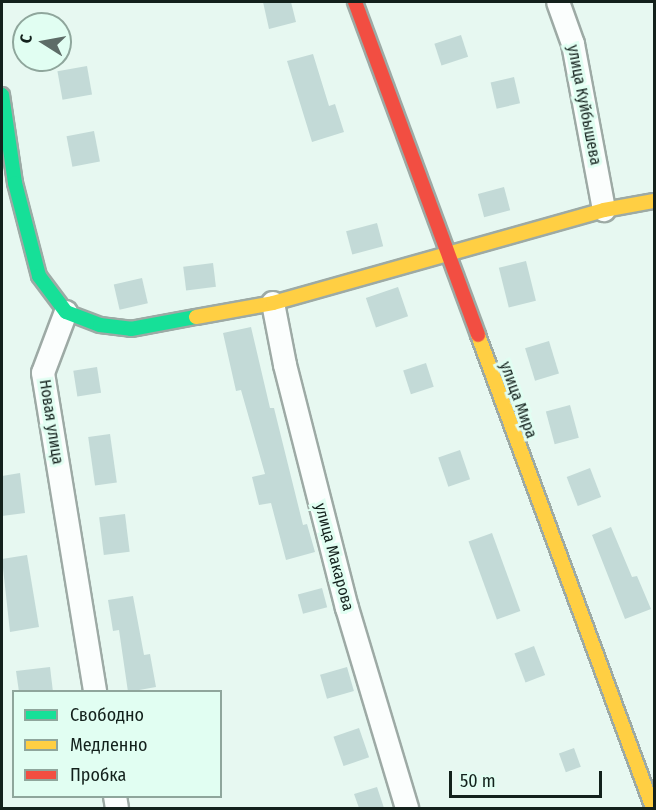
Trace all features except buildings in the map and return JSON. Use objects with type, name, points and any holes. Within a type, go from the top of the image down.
[{"type":"street","name":"улица Мира","points":[[355,2],[447,257],[653,808]]},
{"type":"street","name":"улица Куйбышева","points":[[558,2],[573,44],[604,210]]},
{"type":"street","points":[[2,95],[27,239],[39,276],[66,312],[100,325],[131,329],[273,303],[447,257],[604,210],[654,201]]},
{"type":"street","name":"улица Макарова","points":[[273,303],[285,365],[347,608],[407,808]]},
{"type":"street","name":"Новая улица","points":[[66,312],[43,373],[95,690]]},
{"type":"traffic: fast","points":[[2,95],[15,183],[39,276],[66,312],[100,325],[131,329],[196,317]]},
{"type":"traffic: slow","points":[[196,317],[273,303],[604,210],[654,201]]},
{"type":"traffic: slow","points":[[478,335],[653,808]]},
{"type":"traffic: jam","points":[[355,2],[478,335]]}]
